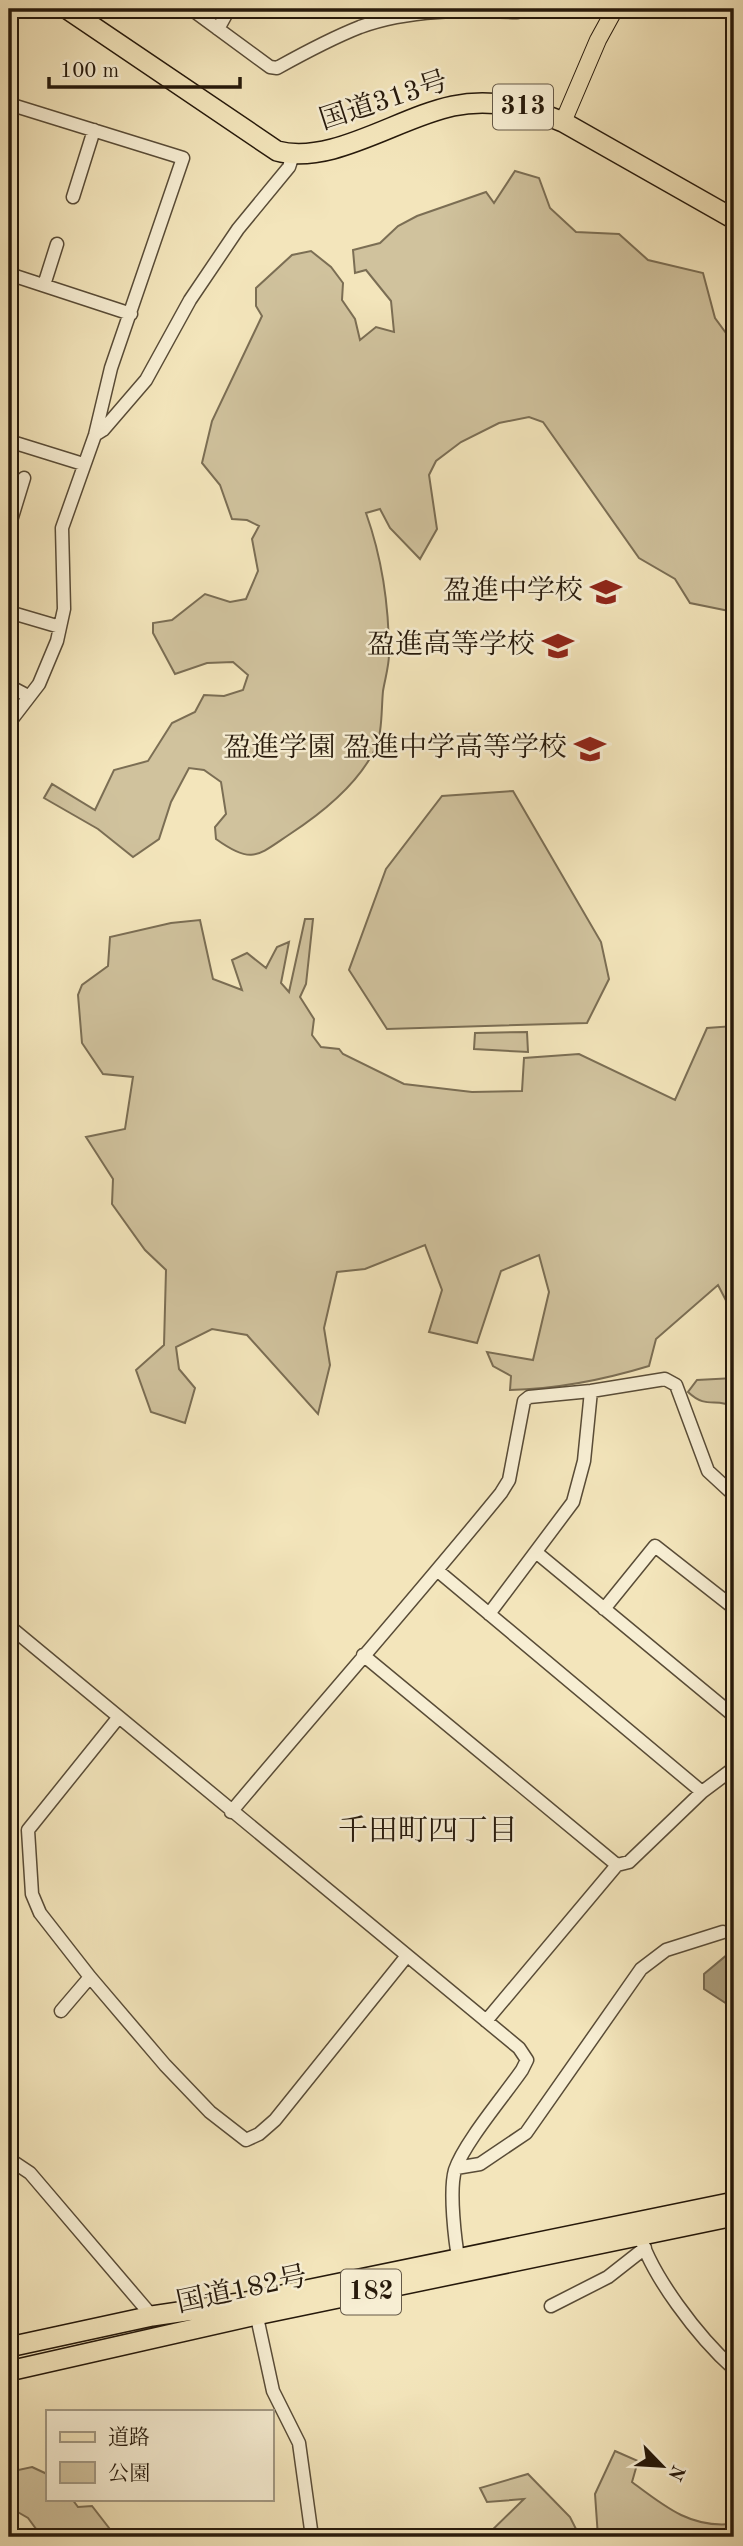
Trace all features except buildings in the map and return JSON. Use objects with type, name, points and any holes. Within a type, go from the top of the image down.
[{"type":"highway","name":"国道313号","points":[[67,9],[265,144],[293,155],[327,151],[426,113],[475,103],[505,103],[534,110],[563,122],[734,219]]},
{"type":"highway","name":"国道182号","points":[[641,2235],[734,2202]]},
{"type":"highway","name":"国道182号","points":[[9,2371],[255,2308],[459,2266],[734,2216]]},
{"type":"highway","name":"国道182号","points":[[9,2347],[152,2316],[255,2308]]},
{"type":"main road","points":[[563,122],[598,40],[615,9]]},
{"type":"street","points":[[191,9],[271,67],[277,68],[361,27],[397,13]]},
{"type":"street","points":[[218,29],[229,9]]},
{"type":"street","points":[[379,9],[397,13],[517,12],[521,9]]},
{"type":"street","points":[[9,104],[183,158],[111,368],[95,435],[62,528],[64,609],[57,641],[38,684],[9,723]]},
{"type":"street","points":[[73,197],[94,130]]},
{"type":"street","points":[[95,435],[103,430],[146,380],[190,300],[238,229],[289,167],[293,155]]},
{"type":"street","points":[[44,285],[57,244]]},
{"type":"street","points":[[9,274],[131,314]]},
{"type":"street","points":[[9,441],[83,464]]},
{"type":"street","points":[[9,527],[24,478]]},
{"type":"street","points":[[9,611],[60,627]]},
{"type":"street","points":[[9,687],[28,696]]},
{"type":"street","points":[[231,1812],[363,1655],[438,1571],[509,1480],[524,1401],[529,1396],[591,1391],[665,1379],[676,1385],[708,1471],[734,1495]]},
{"type":"street","points":[[489,1614],[573,1502],[584,1461],[591,1391]]},
{"type":"street","points":[[604,1609],[655,1546],[734,1608]]},
{"type":"street","points":[[537,1553],[734,1716]]},
{"type":"street","points":[[438,1571],[702,1792]]},
{"type":"street","points":[[9,1626],[519,2048],[527,2060],[456,2168],[452,2185],[459,2266]]},
{"type":"street","points":[[363,1655],[617,1865]]},
{"type":"street","points":[[118,1718],[28,1830],[32,1894],[40,1913],[90,1977],[165,2065],[210,2112],[246,2140],[259,2134],[275,2120],[406,1957]]},
{"type":"street","points":[[486,2021],[617,1865],[629,1862],[702,1792],[734,1768]]},
{"type":"street","points":[[456,2168],[480,2164],[526,2133],[641,1969],[666,1950],[723,1933]]},
{"type":"street","points":[[61,2011],[90,1977]]},
{"type":"street","points":[[9,2160],[30,2173],[152,2316]]},
{"type":"street","points":[[551,2306],[608,2277],[641,2235],[676,2302],[715,2351],[734,2369]]},
{"type":"street","points":[[255,2308],[273,2391],[299,2443],[312,2537]]},
{"type":"green space","points":[[515,171],[539,178],[550,208],[576,232],[619,234],[648,260],[703,273],[715,318],[734,344],[734,612],[690,603],[675,579],[639,558],[543,422],[529,417],[499,423],[461,442],[436,461],[429,475],[437,529],[420,559],[390,528],[380,509],[366,513],[384,583],[389,654],[378,739],[373,753],[357,777],[326,808],[302,826],[270,848],[247,855],[216,839],[215,827],[226,814],[221,782],[204,770],[189,768],[171,802],[159,839],[133,857],[98,829],[44,798],[52,784],[95,810],[114,770],[148,761],[172,723],[195,712],[204,695],[224,696],[243,690],[248,675],[233,662],[207,663],[175,674],[153,633],[153,623],[172,620],[205,594],[230,602],[246,599],[258,571],[252,539],[259,526],[247,520],[232,519],[220,485],[202,463],[212,421],[262,316],[256,306],[256,288],[292,255],[311,251],[331,267],[343,283],[342,300],[355,319],[360,340],[376,327],[394,332],[391,301],[366,270],[355,273],[353,250],[380,243],[398,226],[417,216],[486,192],[494,203]]},
{"type":"green space","points":[[513,791],[601,942],[609,979],[587,1023],[387,1029],[349,970],[386,869],[442,796]]},
{"type":"green space","points":[[305,919],[313,919],[306,984],[300,997],[314,1019],[312,1035],[321,1047],[339,1049],[343,1054],[404,1084],[472,1092],[522,1091],[524,1058],[579,1054],[675,1100],[707,1028],[734,1026],[734,1316],[718,1285],[656,1339],[649,1366],[580,1383],[510,1390],[511,1376],[493,1366],[487,1352],[533,1360],[549,1292],[539,1255],[501,1271],[477,1343],[429,1332],[442,1290],[425,1245],[365,1269],[337,1272],[324,1328],[330,1365],[318,1414],[247,1335],[212,1329],[176,1347],[179,1369],[195,1388],[185,1423],[151,1412],[136,1370],[164,1345],[166,1270],[145,1250],[112,1204],[113,1179],[86,1137],[125,1129],[133,1077],[103,1074],[82,1043],[78,995],[82,985],[108,966],[110,937],[171,923],[200,920],[213,979],[242,990],[232,960],[247,953],[266,968],[277,947],[289,942],[281,983],[289,992]]},
{"type":"green space","points":[[527,1032],[528,1052],[474,1049],[475,1033]]},
{"type":"green space","points":[[734,1378],[734,1407],[701,1401],[688,1392],[697,1380]]},
{"type":"green space","points":[[615,2451],[638,2461],[632,2482],[655,2499],[690,2519],[731,2524],[734,2519],[734,2537],[598,2537],[595,2494]]},
{"type":"green space","points":[[32,2467],[46,2474],[46,2500],[73,2500],[78,2507],[92,2506],[116,2537],[42,2537],[28,2518],[9,2507],[9,2472]]},
{"type":"green space","points":[[528,2474],[570,2517],[580,2537],[485,2537],[524,2499],[487,2502],[480,2488]]},
{"type":"shaded area","points":[[734,1949],[734,2003],[727,2004],[704,1989],[704,1974]]},
{"type":"place","name":"盈進中学校","points":[[606,592]]},
{"type":"place","name":"盈進高等学校","points":[[558,646]]},
{"type":"place","name":"盈進学園 盈進中学高等学校","points":[[590,749]]},
{"type":"district","name":"千田町四丁目","points":[[428,1832]]}]
